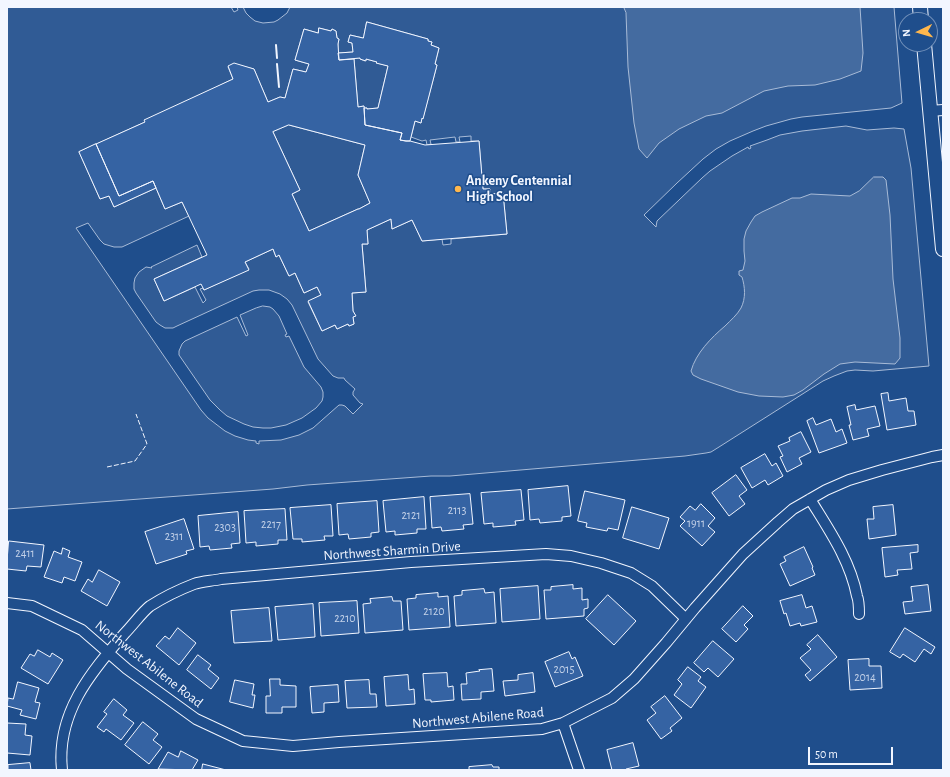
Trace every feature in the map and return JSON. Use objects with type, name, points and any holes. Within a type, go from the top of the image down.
[{"type":"main road","points":[[925,52],[936,110],[943,249]]},
{"type":"street","name":"Northwest Abilene Road","points":[[7,603],[32,606],[82,630],[127,669],[196,719],[243,741],[293,746],[542,728],[563,724],[612,698],[634,679],[743,554],[793,510],[826,490],[849,480],[943,455]]},
{"type":"street","points":[[810,499],[843,554],[858,597],[859,614]]},
{"type":"street","name":"Northwest Sharmin Drive","points":[[62,770],[61,748],[64,732],[69,714],[83,687],[108,653],[149,607],[195,584],[221,579],[411,562],[546,554],[571,556],[601,563],[630,573],[652,586],[686,619]]},
{"type":"street","points":[[563,724],[580,770]]},
{"type":"shaded area","name":"Ankeny Centennial High School","points":[[7,7],[231,7],[234,12],[238,10],[237,7],[243,7],[246,13],[255,21],[263,23],[278,20],[287,13],[290,7],[894,7],[902,103],[891,108],[791,119],[753,131],[730,141],[703,159],[644,215],[656,227],[657,221],[710,171],[748,147],[749,149],[751,148],[750,146],[780,135],[846,126],[867,130],[894,128],[904,129],[911,168],[929,366],[873,371],[855,370],[847,371],[834,376],[823,381],[711,452],[706,453],[450,476],[307,485],[273,489],[7,509]],"holes":[[[367,22],[428,39],[428,41],[432,42],[431,45],[439,48],[435,64],[437,65],[423,118],[421,123],[415,121],[411,137],[422,141],[426,140],[427,145],[431,144],[430,140],[455,137],[456,142],[460,142],[459,137],[471,136],[471,141],[479,141],[483,189],[490,189],[490,194],[503,193],[507,234],[451,239],[451,244],[443,245],[442,239],[422,241],[412,220],[392,229],[391,219],[367,230],[368,244],[362,244],[366,292],[352,293],[353,311],[355,315],[353,317],[354,324],[349,326],[348,324],[337,329],[335,325],[322,331],[308,302],[321,295],[317,287],[304,293],[295,273],[289,276],[279,255],[276,257],[273,249],[245,262],[249,269],[204,290],[203,288],[200,289],[206,300],[203,303],[195,287],[164,301],[154,279],[202,257],[197,245],[151,267],[152,268],[146,267],[139,272],[135,278],[134,289],[156,322],[165,328],[173,328],[253,291],[269,290],[280,294],[292,305],[318,359],[333,376],[344,378],[355,389],[353,395],[360,403],[363,404],[353,414],[345,406],[339,405],[313,428],[299,435],[281,440],[259,441],[259,444],[256,443],[256,441],[235,436],[225,431],[208,418],[201,410],[76,228],[88,223],[104,244],[114,247],[122,247],[189,216],[182,202],[165,209],[156,188],[114,207],[109,196],[100,199],[79,152],[233,79],[228,67],[234,64],[254,69],[268,102],[280,97],[285,98],[293,69],[306,72],[309,64],[295,60],[304,29],[318,33],[319,28],[331,31],[332,29],[336,31],[337,38],[339,39],[338,53],[353,52],[352,43],[348,42],[350,35],[363,38]]]},
{"type":"shaded area","points":[[624,7],[860,7],[863,53],[861,71],[840,79],[815,85],[788,86],[764,91],[722,113],[706,116],[679,129],[659,143],[647,158],[639,149],[634,123],[628,67],[626,13]]},
{"type":"shaded area","points":[[360,58],[365,61],[366,59],[388,66],[378,108],[367,109],[364,108],[364,106],[358,107],[354,59]]},
{"type":"shaded area","points":[[289,125],[365,145],[358,175],[370,203],[309,231],[292,194],[300,190],[273,132]]},
{"type":"shaded area","points":[[874,177],[883,177],[886,180],[890,215],[893,279],[900,338],[900,358],[895,364],[855,362],[840,364],[803,390],[794,395],[783,397],[759,396],[738,392],[693,375],[691,371],[693,364],[700,352],[709,341],[736,315],[743,304],[744,289],[742,277],[739,275],[739,271],[743,270],[745,261],[744,239],[746,231],[755,216],[792,198],[800,198],[811,194],[850,196],[859,191]]},
{"type":"shaded area","points":[[263,306],[270,307],[279,316],[287,334],[285,335],[286,337],[289,336],[304,367],[321,387],[323,392],[322,401],[316,408],[302,418],[286,425],[271,428],[253,427],[227,416],[210,400],[179,355],[182,344],[185,341],[237,317],[246,336],[248,335],[240,315]]},
{"type":"building","points":[[367,22],[428,39],[428,41],[432,42],[431,45],[439,48],[435,64],[437,65],[423,119],[422,118],[421,123],[415,121],[410,141],[400,140],[402,133],[365,125],[364,108],[378,108],[388,66],[366,59],[366,61],[360,58],[339,60],[338,53],[353,52],[352,43],[348,42],[350,35],[363,38]]},
{"type":"building","name":"Ankeny Centennial High School","points":[[319,28],[331,31],[332,29],[336,31],[337,38],[339,39],[339,60],[354,59],[358,107],[364,106],[365,125],[402,133],[400,140],[425,145],[479,141],[483,189],[490,189],[490,194],[503,193],[507,234],[422,241],[412,220],[392,229],[391,219],[367,230],[368,244],[362,244],[366,292],[352,293],[353,311],[356,316],[353,317],[354,324],[349,326],[348,324],[337,329],[335,325],[322,331],[308,301],[321,295],[317,287],[304,293],[295,273],[289,276],[279,255],[276,257],[273,249],[245,262],[249,270],[204,290],[201,284],[164,301],[154,279],[207,255],[182,202],[165,209],[153,181],[119,196],[96,144],[233,79],[228,66],[234,63],[254,69],[268,102],[280,97],[285,98],[293,69],[306,72],[309,64],[295,60],[304,29],[318,33]],"holes":[[[289,125],[365,145],[358,175],[370,203],[309,231],[292,194],[300,190],[273,132]]]},
{"type":"building","points":[[96,144],[119,196],[153,181],[156,188],[114,207],[109,196],[100,199],[79,152]]},
{"type":"building","points":[[888,393],[889,401],[906,398],[908,411],[914,411],[916,425],[887,430],[881,394]]},
{"type":"building","points":[[855,405],[856,410],[875,406],[880,426],[867,429],[869,436],[853,440],[849,425],[851,425],[847,407]]},
{"type":"building","points":[[813,418],[816,425],[831,419],[836,432],[842,429],[847,443],[819,453],[807,421]]},
{"type":"building","points":[[801,432],[811,452],[799,458],[802,464],[787,472],[780,457],[783,456],[778,446],[790,441],[789,438]]},
{"type":"building","points":[[765,454],[772,466],[776,463],[783,476],[768,485],[765,480],[752,488],[741,468]]},
{"type":"building","points":[[736,475],[747,490],[739,496],[745,504],[729,516],[712,493]]},
{"type":"building","points":[[568,486],[571,516],[562,517],[562,521],[540,523],[539,519],[530,520],[528,490]]},
{"type":"building","points":[[521,490],[524,520],[515,521],[516,525],[493,527],[493,523],[484,524],[481,493]]},
{"type":"building","points":[[585,491],[625,500],[618,530],[608,528],[607,531],[586,527],[587,523],[578,521]]},
{"type":"building","points":[[470,494],[473,524],[463,525],[464,529],[442,531],[441,527],[432,528],[430,497]]},
{"type":"building","points":[[424,497],[426,529],[417,529],[417,533],[395,535],[395,531],[386,532],[383,501]]},
{"type":"building","points":[[377,501],[379,532],[371,533],[371,537],[349,539],[348,534],[339,535],[337,504]]},
{"type":"building","points":[[701,504],[715,518],[708,526],[715,532],[702,546],[680,526],[685,521],[680,517],[690,506],[695,510]]},
{"type":"building","points":[[331,505],[333,536],[324,536],[325,540],[302,542],[302,539],[293,539],[290,508]]},
{"type":"building","points":[[893,505],[896,535],[869,539],[867,519],[874,519],[873,507]]},
{"type":"building","points":[[632,507],[669,518],[659,549],[623,538]]},
{"type":"building","points":[[285,509],[287,540],[278,540],[278,544],[256,546],[256,542],[246,543],[244,511]]},
{"type":"building","points":[[238,512],[240,543],[231,544],[232,548],[210,550],[209,546],[200,547],[198,516]]},
{"type":"building","points":[[184,519],[194,549],[186,551],[187,554],[156,564],[145,532]]},
{"type":"building","points":[[9,541],[44,545],[41,567],[27,566],[26,571],[7,569]]},
{"type":"building","points":[[918,545],[918,552],[910,553],[912,569],[897,570],[898,575],[885,577],[882,548]]},
{"type":"building","points":[[804,547],[815,575],[790,586],[780,564],[786,561],[784,557]]},
{"type":"building","points":[[63,548],[70,551],[68,557],[82,562],[75,581],[64,577],[62,583],[44,577],[54,551],[61,554]]},
{"type":"building","points":[[99,570],[120,582],[107,606],[81,591],[88,579],[92,582]]},
{"type":"building","points":[[573,585],[573,589],[582,588],[582,600],[588,599],[588,608],[584,609],[584,616],[546,619],[544,590],[551,590],[551,587]]},
{"type":"building","points":[[928,585],[931,611],[905,614],[903,602],[913,601],[911,587]]},
{"type":"building","points":[[538,586],[540,619],[502,622],[500,589]]},
{"type":"building","points":[[484,589],[485,593],[494,592],[496,623],[456,626],[454,596],[462,595],[462,591]]},
{"type":"building","points":[[438,593],[438,597],[448,596],[450,627],[409,630],[407,599],[416,598],[416,595]]},
{"type":"building","points":[[608,595],[636,621],[614,645],[586,619]]},
{"type":"building","points":[[802,595],[806,608],[812,606],[817,622],[801,626],[800,623],[790,626],[780,601]]},
{"type":"building","points":[[392,597],[393,601],[401,601],[403,630],[365,633],[363,604],[371,603],[370,599]]},
{"type":"building","points":[[357,601],[359,633],[321,636],[319,603]]},
{"type":"building","points":[[313,604],[315,637],[278,640],[275,607]]},
{"type":"building","points":[[743,606],[753,616],[744,625],[748,629],[736,642],[722,629]]},
{"type":"building","points":[[269,608],[272,641],[234,643],[231,611]]},
{"type":"building","points":[[178,628],[196,643],[179,665],[156,646],[165,636],[169,639]]},
{"type":"building","points":[[905,628],[935,647],[931,654],[924,649],[915,662],[903,654],[900,658],[890,652]]},
{"type":"building","points":[[818,635],[837,657],[810,681],[805,675],[811,670],[800,658],[811,649],[807,645]]},
{"type":"building","points":[[713,641],[734,659],[718,677],[708,668],[704,672],[694,663]]},
{"type":"building","points":[[38,650],[50,657],[52,653],[63,660],[48,684],[21,668],[30,654],[34,656]]},
{"type":"building","points":[[569,652],[572,659],[575,657],[583,676],[555,687],[545,662]]},
{"type":"building","points":[[198,655],[211,665],[208,669],[219,678],[211,689],[187,670]]},
{"type":"building","points":[[869,659],[869,666],[881,666],[882,688],[850,690],[848,660]]},
{"type":"building","points":[[688,667],[701,677],[698,681],[706,687],[691,708],[674,695],[682,684],[678,680]]},
{"type":"building","points":[[492,669],[494,691],[481,692],[481,699],[462,700],[461,684],[467,684],[466,673]]},
{"type":"building","points":[[447,673],[448,687],[453,686],[454,700],[431,702],[431,700],[425,700],[423,674]]},
{"type":"building","points":[[533,673],[535,692],[505,696],[503,681],[518,680],[518,675]]},
{"type":"building","points":[[408,675],[409,690],[414,689],[415,704],[386,706],[384,677]]},
{"type":"building","points":[[270,679],[280,679],[280,685],[296,686],[296,707],[282,707],[282,713],[266,713],[266,696],[270,696]]},
{"type":"building","points":[[235,680],[254,684],[252,695],[255,695],[253,708],[230,702]]},
{"type":"building","points":[[369,680],[370,694],[376,694],[377,707],[347,708],[345,681]]},
{"type":"building","points":[[18,682],[39,688],[35,702],[40,703],[36,719],[20,715],[22,710],[7,706],[8,698],[13,699]]},
{"type":"building","points":[[338,685],[339,702],[324,703],[324,712],[312,713],[310,687]]},
{"type":"building","points":[[665,696],[682,718],[670,728],[672,731],[661,739],[647,720],[656,713],[651,707]]},
{"type":"building","points":[[114,699],[127,710],[123,715],[134,723],[121,740],[106,729],[104,732],[97,727],[107,714],[104,712]]},
{"type":"building","points":[[143,722],[158,734],[153,740],[162,747],[149,764],[125,745]]},
{"type":"building","points":[[7,723],[26,724],[25,735],[32,736],[30,755],[7,753]]},
{"type":"building","points":[[633,743],[639,766],[626,770],[612,770],[607,750]]},
{"type":"building","points":[[181,751],[198,760],[192,770],[158,769],[168,752],[178,757]]},
{"type":"building","points":[[30,763],[31,770],[8,770],[8,765]]},
{"type":"building","points":[[203,764],[226,770],[202,770]]},
{"type":"building","points":[[492,765],[493,767],[499,767],[499,770],[469,770],[469,767]]},
{"type":"fence","points":[[107,467],[135,461],[147,444],[136,414]]},
{"type":"wall","points":[[276,45],[277,58]]},
{"type":"wall","points":[[277,64],[279,87]]},
{"type":"place","name":"Ankeny Centennial High School","points":[[458,189]]}]
